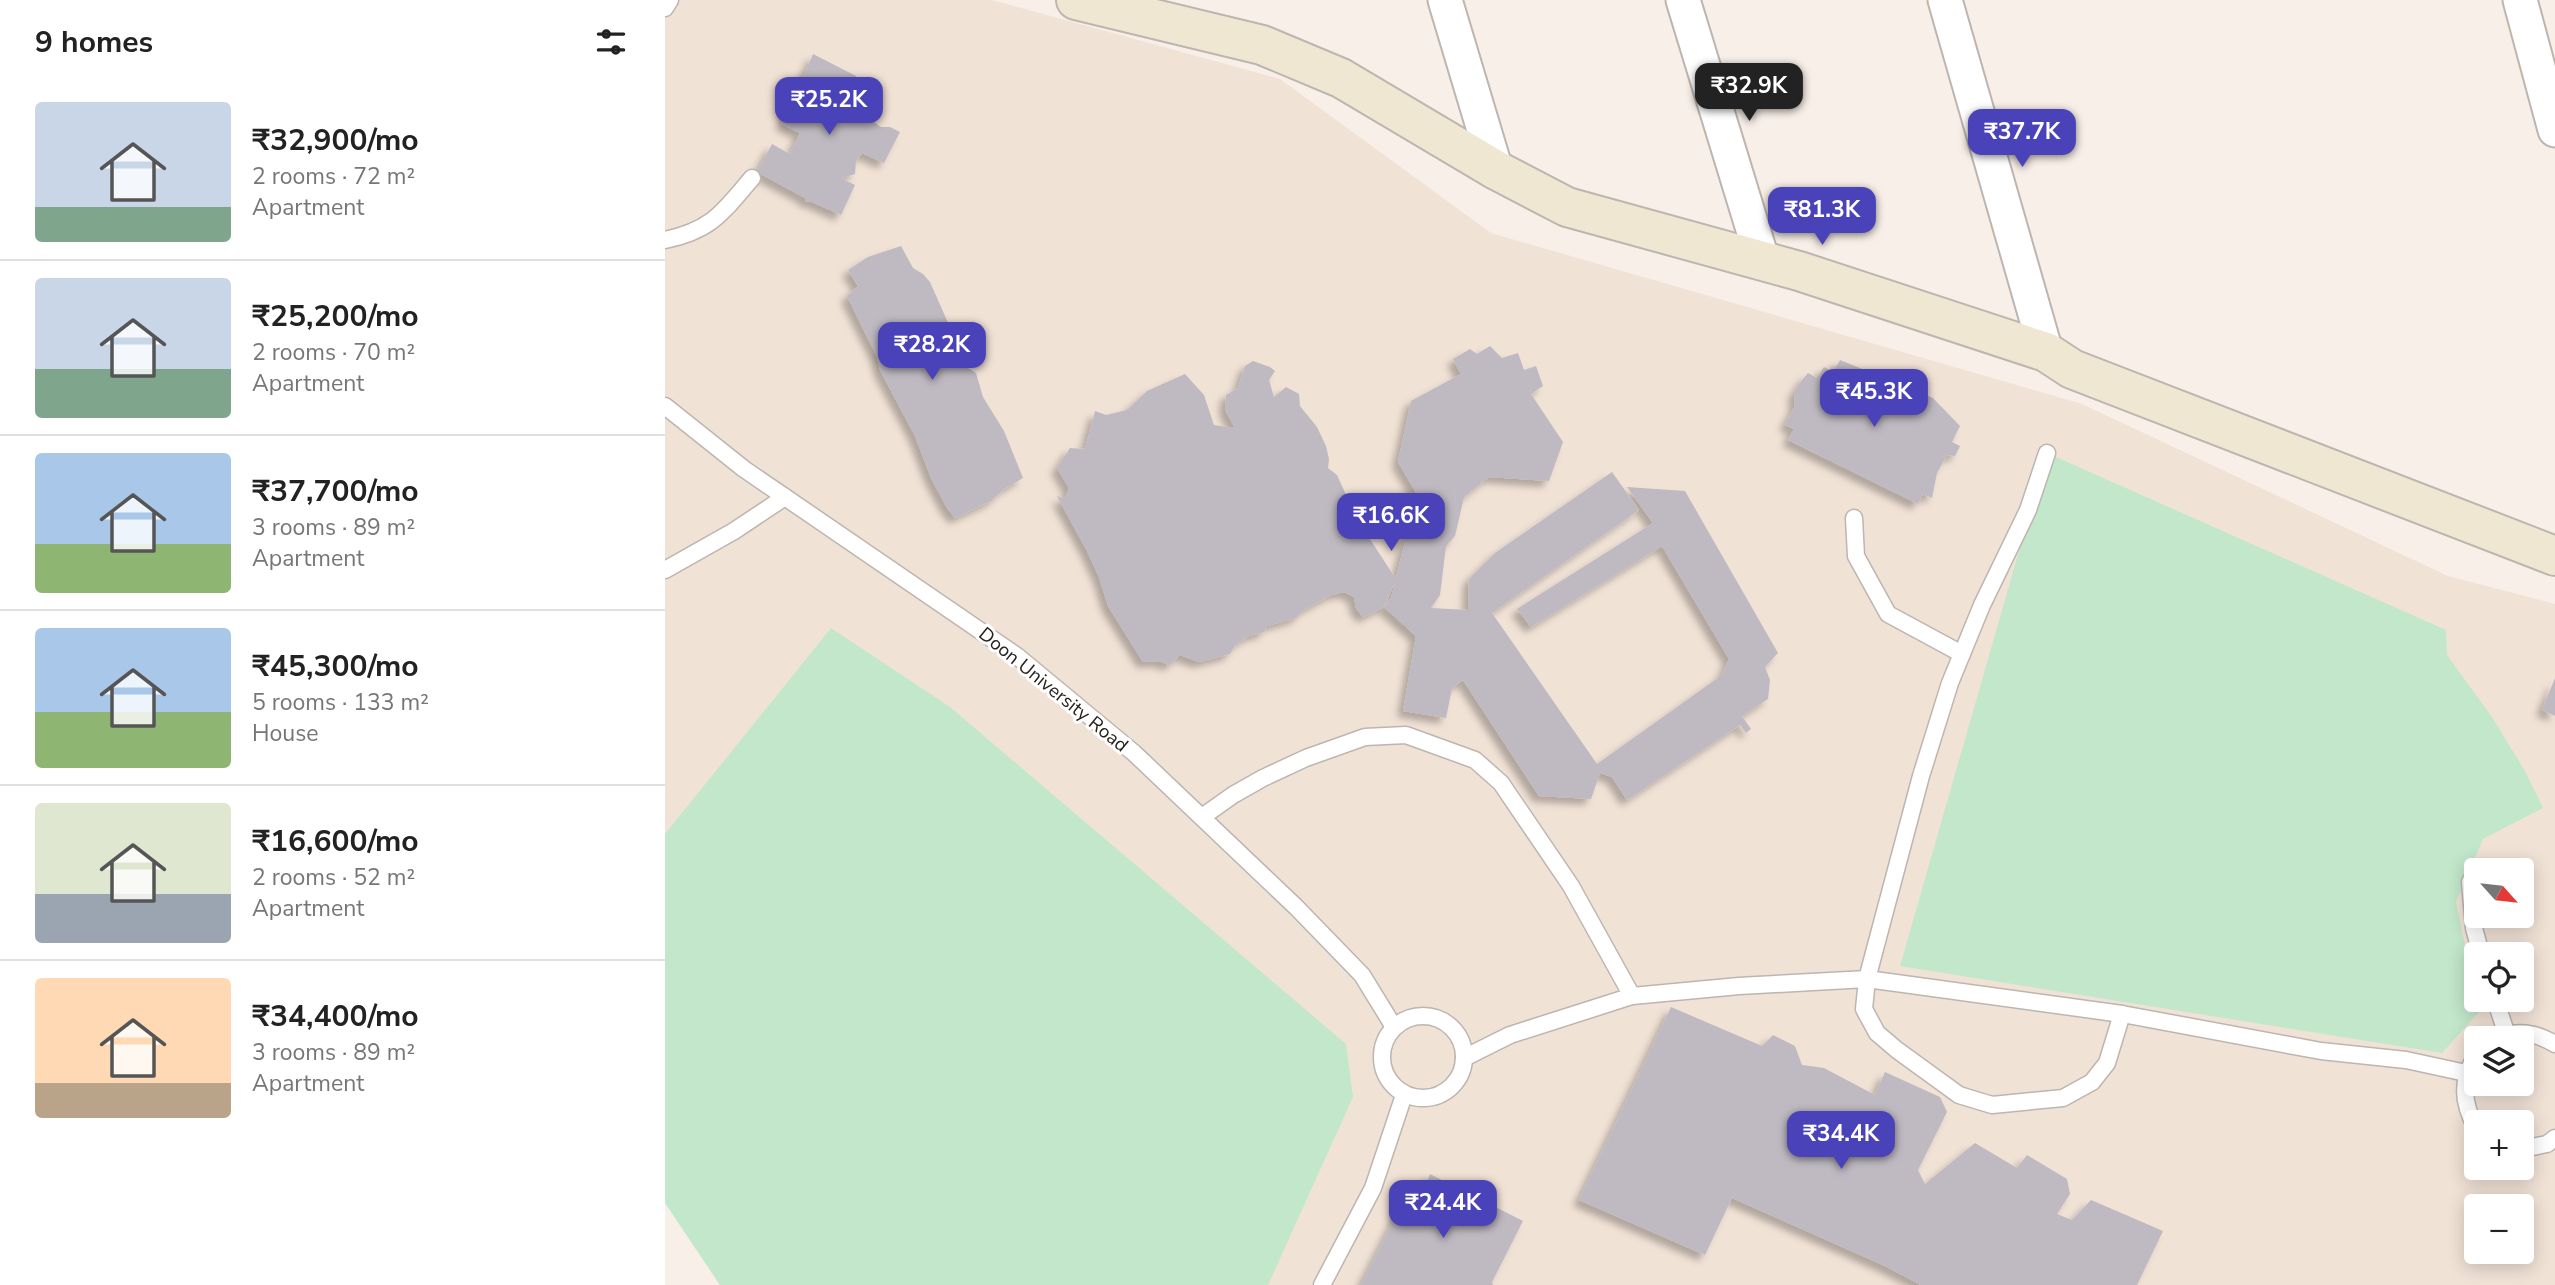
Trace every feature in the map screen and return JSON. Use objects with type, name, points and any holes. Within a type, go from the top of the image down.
[{"type":"main road","points":[[1076,0],[1262,45],[1341,78],[1496,170],[1567,207],[1799,271],[2046,352],[2073,369],[2555,556]]},
{"type":"street","points":[[1445,0],[1496,170]]},
{"type":"street","points":[[1683,0],[1763,262]]},
{"type":"street","points":[[1945,0],[2046,352]]},
{"type":"street","points":[[2520,0],[2555,130]]},
{"type":"lane","points":[[665,8],[670,0]]},
{"type":"lane","points":[[665,240],[701,229],[718,219],[752,178]]},
{"type":"lane","name":"Doon University Road","points":[[665,406],[744,468],[1017,656],[1134,753],[1296,907],[1362,975],[1394,1027]]},
{"type":"lane","points":[[2047,453],[2028,510],[1982,605],[1962,654],[1921,776],[1867,979],[1864,1009],[1877,1032],[1906,1058],[1959,1095],[1992,1105],[2063,1098],[2092,1082],[2107,1063],[2122,1014]]},
{"type":"lane","points":[[665,570],[734,531],[785,497]]},
{"type":"lane","points":[[1854,518],[1856,556],[1888,614],[1962,654]]},
{"type":"lane","points":[[1202,817],[1263,778],[1306,758],[1365,737],[1406,735],[1475,760],[1501,783],[1571,886],[1632,996]]},
{"type":"lane","points":[[1464,1058],[1510,1035],[1632,996],[1739,986],[1867,979],[2122,1014],[2321,1051],[2406,1060],[2464,1073]]},
{"type":"lane","points":[[1416,1016],[1429,1016],[1451,1027],[1459,1037],[1464,1058],[1454,1085],[1443,1094],[1430,1098],[1404,1095],[1394,1087],[1381,1064],[1386,1038],[1394,1027],[1416,1016]]},
{"type":"lane","points":[[2534,1035],[2555,1044]]},
{"type":"lane","points":[[1322,1285],[1373,1188],[1404,1095]]},
{"type":"lane","points":[[2534,1146],[2555,1138]]},
{"type":"shaded area","points":[[665,0],[992,0],[1280,79],[1491,233],[2082,404],[2448,576],[2555,604],[2555,1285],[720,1285],[665,1203]]},
{"type":"green space","points":[[2047,453],[2446,630],[2447,655],[2492,717],[2525,771],[2543,808],[2483,839],[2475,858],[2464,858],[2464,883],[2456,902],[2464,942],[2464,1012],[2479,1012],[2442,1053],[1900,966]]},
{"type":"green space","points":[[831,628],[950,707],[1346,1044],[1353,1097],[1268,1285],[720,1285],[665,1203],[665,834]]},
{"type":"building","points":[[813,54],[856,76],[857,81],[882,91],[870,119],[881,127],[890,127],[900,132],[884,163],[862,153],[856,161],[855,174],[841,178],[855,185],[841,215],[810,201],[806,202],[805,198],[757,172],[772,144],[790,154],[800,133],[781,124],[795,97],[804,102],[812,91],[814,86],[802,80]]},
{"type":"building","points":[[901,246],[913,268],[930,282],[968,368],[976,373],[983,397],[1004,431],[1023,478],[1004,489],[991,501],[955,518],[931,478],[915,436],[880,370],[877,357],[847,296],[858,286],[848,270],[868,257]]},
{"type":"building","points":[[1490,346],[1502,358],[1518,353],[1524,370],[1536,366],[1543,386],[1531,394],[1563,442],[1549,481],[1489,477],[1464,497],[1455,536],[1446,546],[1440,595],[1431,608],[1468,610],[1469,579],[1495,553],[1612,472],[1639,510],[1492,613],[1597,764],[1722,675],[1729,659],[1662,546],[1531,627],[1517,609],[1653,523],[1627,487],[1685,491],[1778,653],[1765,667],[1770,680],[1768,699],[1742,716],[1751,729],[1746,733],[1740,725],[1627,800],[1612,777],[1600,773],[1591,799],[1539,796],[1463,680],[1452,688],[1446,718],[1403,711],[1416,636],[1384,607],[1363,617],[1356,608],[1354,597],[1344,592],[1331,595],[1305,609],[1296,618],[1267,626],[1264,632],[1249,636],[1236,644],[1230,654],[1199,662],[1180,655],[1170,665],[1159,661],[1143,662],[1108,606],[1087,551],[1057,496],[1065,499],[1069,488],[1057,468],[1070,448],[1085,449],[1095,411],[1106,415],[1127,410],[1147,391],[1185,374],[1204,395],[1214,425],[1235,428],[1225,410],[1226,395],[1238,388],[1245,366],[1253,361],[1275,371],[1269,380],[1274,397],[1286,387],[1299,394],[1300,406],[1317,427],[1326,446],[1328,468],[1337,475],[1358,521],[1396,579],[1406,538],[1413,528],[1418,496],[1398,462],[1411,401],[1461,374],[1453,359],[1470,349],[1477,354]],"holes":[[[1395,580],[1391,598],[1384,607]]]},
{"type":"building","points":[[1840,360],[1933,398],[1960,426],[1952,442],[1960,446],[1955,456],[1947,455],[1937,473],[1932,498],[1923,494],[1918,504],[1788,440],[1794,429],[1785,425],[1795,406],[1794,393],[1802,380],[1808,373],[1817,378],[1824,367],[1833,372]]},
{"type":"building","points":[[2555,678],[2555,716],[2542,710]]},
{"type":"building","points":[[1671,1007],[1762,1046],[1773,1035],[1795,1046],[1802,1065],[1824,1068],[1875,1095],[1885,1072],[1940,1097],[1947,1112],[1918,1170],[1925,1184],[1975,1143],[2017,1168],[2027,1155],[2067,1179],[2070,1194],[2057,1214],[2072,1220],[2091,1200],[2163,1231],[2137,1285],[1921,1285],[1885,1266],[1732,1198],[1705,1255],[1579,1200]]},
{"type":"building","points":[[1430,1174],[1523,1221],[1492,1282],[1493,1285],[1361,1285],[1411,1186],[1423,1192]]}]
